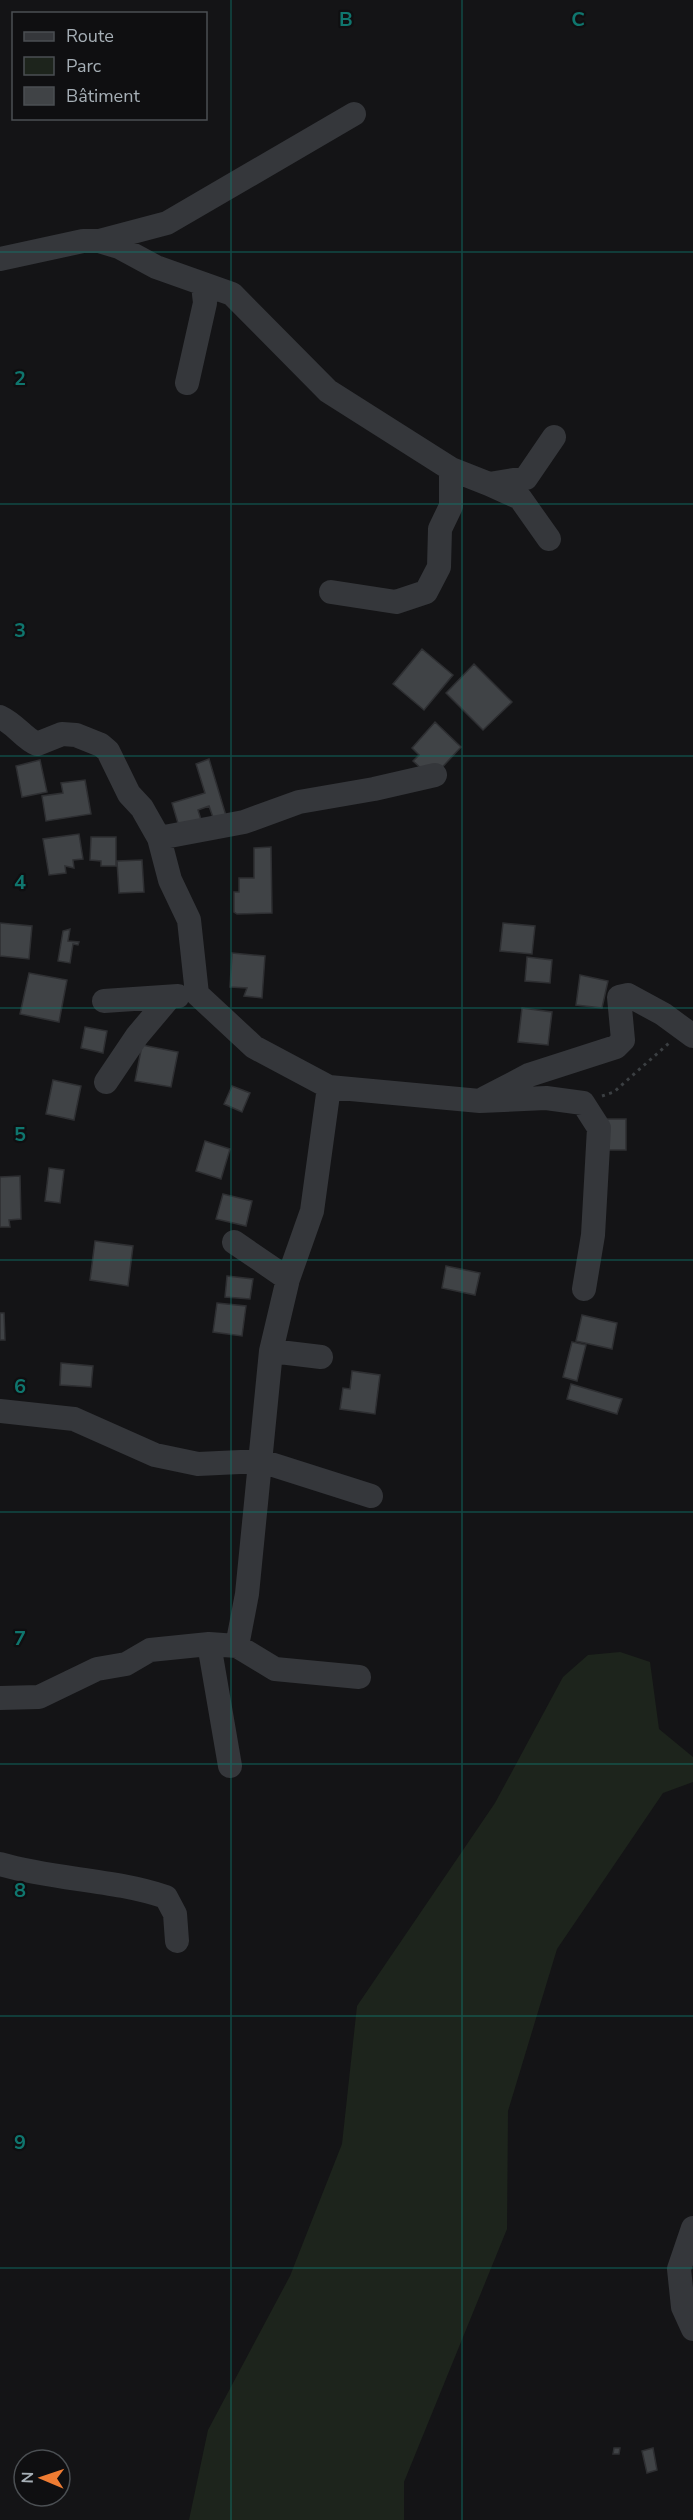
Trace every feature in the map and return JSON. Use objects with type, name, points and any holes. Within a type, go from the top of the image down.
[{"type":"street","points":[[0,258],[99,241],[167,223],[354,114]]},
{"type":"street","points":[[99,241],[119,247],[156,267],[232,294],[328,391],[451,469],[520,498],[549,539]]},
{"type":"street","points":[[187,383],[205,303],[203,285]]},
{"type":"street","points":[[489,484],[526,478],[554,438]]},
{"type":"street","points":[[331,592],[396,602],[426,592],[439,567],[440,529],[452,506],[451,469]]},
{"type":"street","points":[[0,717],[14,724],[29,741],[37,744],[62,734],[76,735],[101,745],[108,751],[129,794],[142,808],[159,838],[170,880],[189,920],[195,981],[201,999],[254,1047],[329,1087],[480,1101],[546,1098],[583,1103],[599,1128],[593,1235],[584,1289]]},
{"type":"street","points":[[159,838],[244,822],[299,802],[374,789],[435,775]]},
{"type":"street","points":[[104,1001],[169,998],[183,995],[195,981]]},
{"type":"street","points":[[480,1101],[529,1075],[616,1047],[622,1040],[619,998],[628,995],[663,1014],[688,1033]]},
{"type":"street","points":[[106,1082],[137,1036],[169,998]]},
{"type":"street","points":[[237,1647],[247,1594],[271,1351],[288,1279],[312,1211],[329,1087]]},
{"type":"street","points":[[234,1242],[288,1279]]},
{"type":"street","points":[[271,1351],[321,1357]]},
{"type":"street","points":[[0,1411],[74,1419],[154,1455],[198,1464],[261,1461],[371,1496]]},
{"type":"street","points":[[208,1644],[230,1766]]},
{"type":"street","points":[[0,1698],[39,1697],[97,1669],[126,1664],[150,1650],[208,1644],[237,1647],[275,1669],[359,1677]]},
{"type":"street","points":[[0,1864],[28,1872],[87,1883],[136,1887],[166,1897],[175,1914],[177,1941]]},
{"type":"street","points":[[693,2228],[679,2269],[683,2307],[693,2329]]},
{"type":"path","points":[[585,1106],[598,1097],[614,1092],[688,1033]]},
{"type":"green space","points":[[620,1652],[650,1662],[659,1729],[693,1757],[693,1782],[663,1793],[557,1949],[508,2111],[507,2229],[404,2482],[404,2520],[189,2520],[208,2430],[290,2276],[342,2144],[357,2006],[495,1803],[563,1677],[588,1655]]},
{"type":"building","points":[[422,649],[453,675],[424,710],[393,684]]},
{"type":"building","points":[[474,664],[512,702],[483,730],[446,693]]},
{"type":"building","points":[[435,722],[461,747],[435,775],[424,771],[413,761],[419,755],[412,748]]},
{"type":"building","points":[[209,759],[227,819],[215,823],[209,806],[198,810],[202,823],[180,830],[172,803],[205,793],[196,764]]},
{"type":"building","points":[[40,760],[47,792],[22,797],[16,766]]},
{"type":"building","points":[[85,780],[91,814],[46,821],[42,796],[63,793],[61,783]]},
{"type":"building","points":[[79,834],[83,859],[73,860],[74,868],[65,866],[66,873],[49,875],[43,839]]},
{"type":"building","points":[[91,837],[116,837],[116,866],[101,866],[101,861],[90,860]]},
{"type":"building","points":[[271,847],[272,913],[237,914],[234,912],[234,892],[239,892],[239,878],[254,878],[254,848]]},
{"type":"building","points":[[142,860],[144,892],[119,893],[117,861]]},
{"type":"building","points":[[0,923],[32,926],[29,959],[0,956]]},
{"type":"building","points":[[503,923],[535,926],[532,954],[500,951]]},
{"type":"building","points":[[70,929],[68,941],[79,942],[78,945],[73,944],[70,963],[58,961],[63,931]]},
{"type":"building","points":[[232,953],[265,956],[262,998],[244,996],[247,988],[230,987]]},
{"type":"building","points":[[527,957],[552,960],[550,983],[525,981]]},
{"type":"building","points":[[29,973],[67,980],[59,1022],[20,1014]]},
{"type":"building","points":[[580,975],[608,981],[602,1008],[576,1005]]},
{"type":"building","points":[[522,1008],[552,1012],[548,1045],[518,1042]]},
{"type":"building","points":[[85,1027],[107,1031],[103,1053],[81,1048]]},
{"type":"building","points":[[142,1045],[178,1052],[171,1087],[135,1081]]},
{"type":"building","points":[[53,1080],[81,1086],[74,1120],[46,1114]]},
{"type":"building","points":[[232,1086],[250,1093],[242,1112],[224,1104]]},
{"type":"building","points":[[603,1119],[626,1119],[626,1150],[603,1150]]},
{"type":"building","points":[[205,1141],[230,1149],[221,1179],[196,1171]]},
{"type":"building","points":[[49,1168],[64,1170],[60,1203],[45,1201]]},
{"type":"building","points":[[20,1176],[21,1219],[9,1220],[10,1227],[0,1227],[0,1177]]},
{"type":"building","points":[[223,1194],[252,1201],[246,1226],[216,1219]]},
{"type":"building","points":[[95,1241],[133,1246],[128,1286],[90,1280]]},
{"type":"building","points":[[446,1266],[480,1273],[475,1295],[442,1288]]},
{"type":"building","points":[[227,1276],[253,1279],[250,1299],[225,1297]]},
{"type":"building","points":[[217,1303],[246,1306],[242,1336],[213,1332]]},
{"type":"building","points":[[0,1313],[4,1313],[5,1340],[0,1340]]},
{"type":"building","points":[[582,1315],[617,1323],[612,1349],[576,1341]]},
{"type":"building","points":[[572,1342],[586,1345],[577,1381],[563,1377]]},
{"type":"building","points":[[61,1363],[93,1366],[91,1387],[60,1385]]},
{"type":"building","points":[[352,1371],[380,1375],[375,1414],[340,1409],[343,1388],[350,1389]]},
{"type":"building","points":[[571,1384],[622,1399],[617,1414],[567,1399]]},
{"type":"building","points":[[614,2448],[620,2448],[619,2454],[613,2454]]},
{"type":"building","points":[[653,2448],[657,2470],[647,2473],[642,2451]]}]
